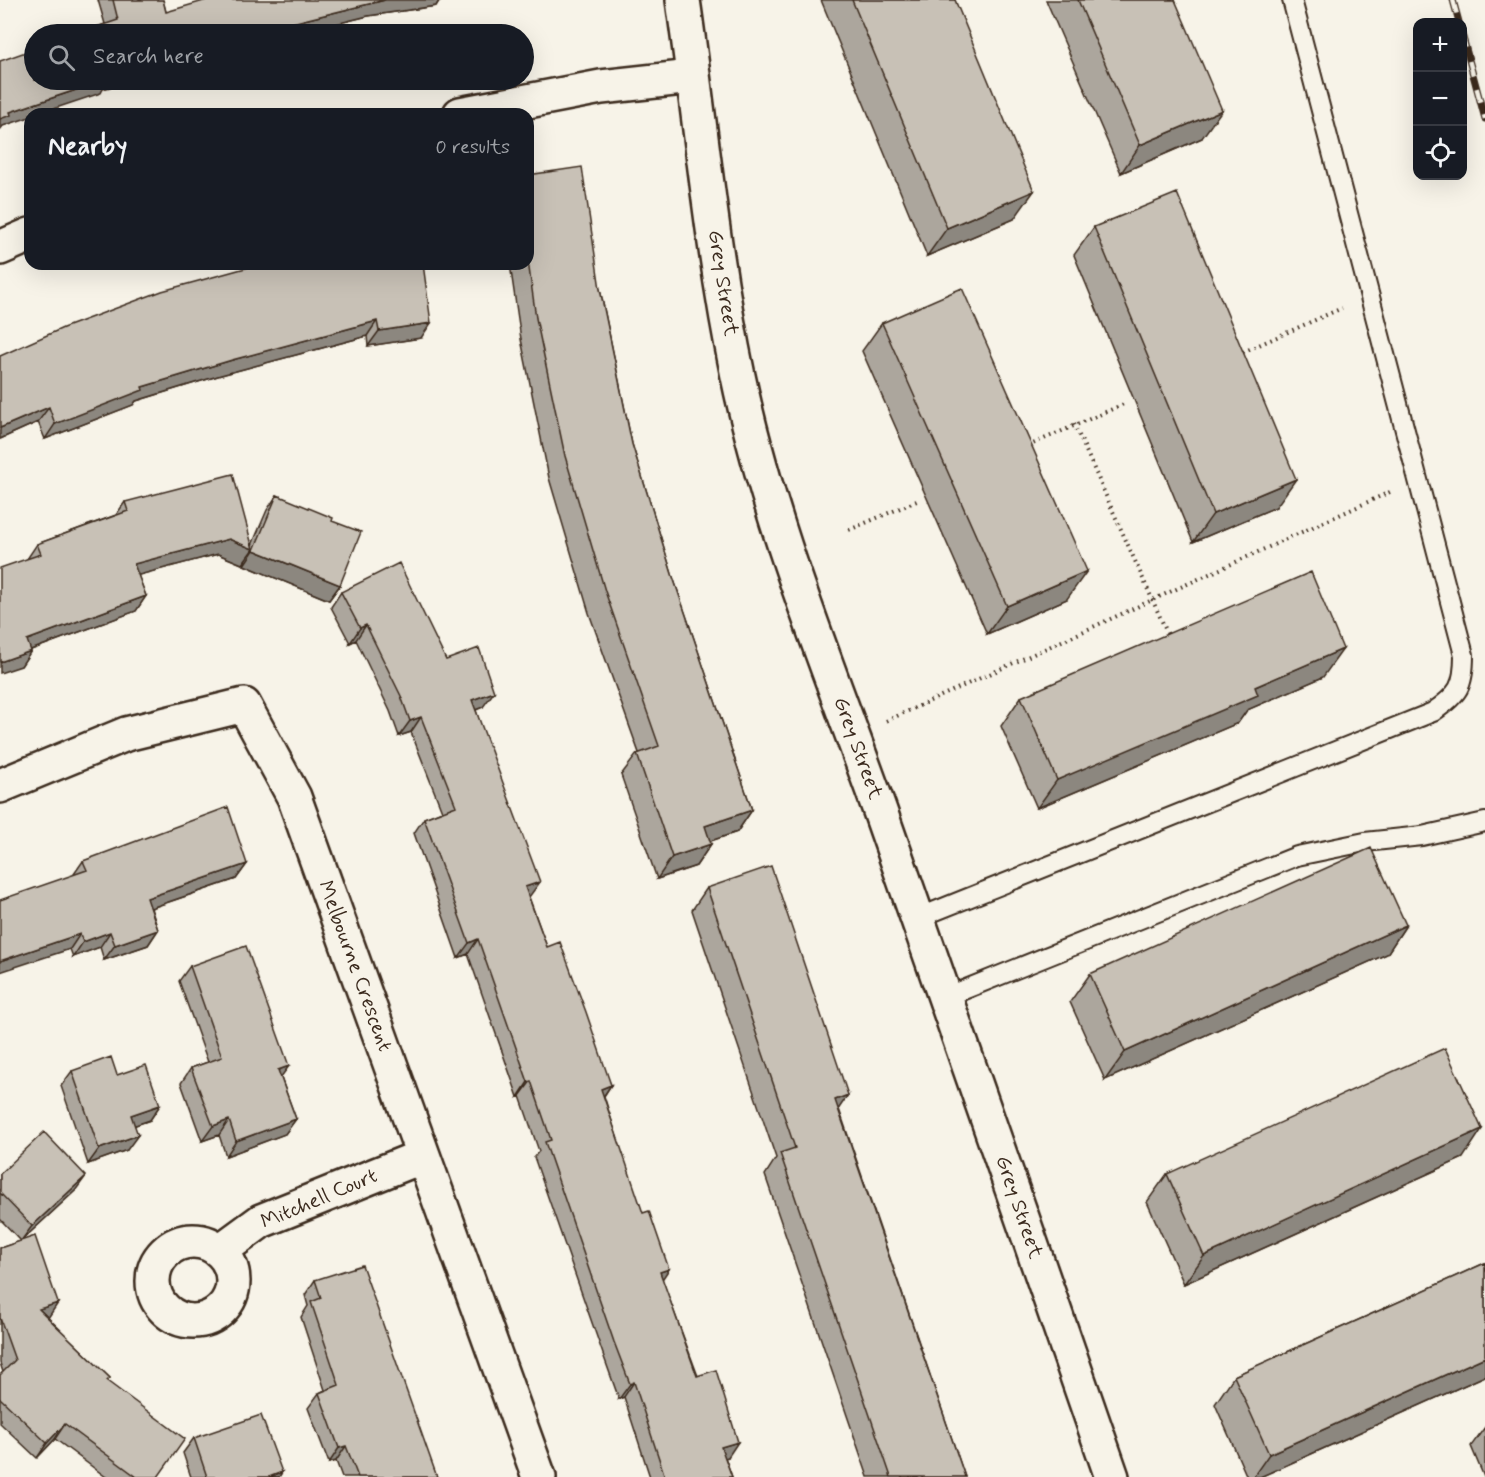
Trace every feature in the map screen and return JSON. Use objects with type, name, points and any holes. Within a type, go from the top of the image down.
[{"type":"street","name":"Grey Street","points":[[683,0],[692,77],[738,378],[787,551],[946,997],[1112,1477]]},
{"type":"street","points":[[491,108],[601,87],[692,77]]},
{"type":"street","points":[[0,248],[24,238]]},
{"type":"street","name":"Melbourne Crescent","points":[[0,786],[126,734],[244,705],[294,797],[539,1477]]},
{"type":"street","name":"Mitchell Court","points":[[220,1251],[261,1221],[423,1156]]},
{"type":"lane","points":[[918,918],[1433,712],[1455,696],[1464,676],[1464,655],[1292,0]]},
{"type":"lane","points":[[946,997],[1297,856],[1365,842],[1422,836],[1485,822]]},
{"type":"path","points":[[1243,352],[1370,296]]},
{"type":"path","points":[[1026,446],[1126,403]]},
{"type":"path","points":[[1074,424],[1171,641]]},
{"type":"path","points":[[853,735],[1418,479]]},
{"type":"path","points":[[849,530],[919,500]]},
{"type":"building","points":[[113,0],[163,0],[166,12],[207,0],[385,0],[288,24],[106,24],[118,20]]},
{"type":"building","points":[[852,0],[955,0],[1034,191],[947,228]]},
{"type":"building","points":[[1078,0],[1175,0],[1222,110],[1140,145]]},
{"type":"building","points":[[24,53],[24,90],[76,90],[10,112],[11,115],[0,119],[0,61]]},
{"type":"building","points":[[582,167],[600,289],[632,444],[672,574],[752,810],[705,826],[711,844],[672,857],[637,754],[659,746],[605,591],[565,456],[536,318],[529,270],[534,270],[534,174]]},
{"type":"building","points":[[1177,193],[1296,479],[1213,514],[1094,227]]},
{"type":"building","points":[[238,270],[424,270],[431,323],[379,331],[377,321],[142,387],[143,390],[55,424],[49,407],[0,428],[0,356],[63,328],[162,291]]},
{"type":"building","points":[[962,288],[1087,571],[1007,606],[882,323]]},
{"type":"building","points":[[233,474],[253,549],[229,539],[134,564],[146,596],[27,640],[31,651],[0,662],[0,568],[41,554],[37,544],[128,511],[125,502]]},
{"type":"building","points":[[277,495],[361,532],[340,585],[254,550]]},
{"type":"building","points":[[399,563],[446,660],[479,648],[494,692],[472,700],[540,882],[525,887],[547,947],[560,942],[586,1012],[611,1085],[601,1089],[643,1213],[649,1211],[669,1269],[660,1272],[697,1376],[716,1370],[738,1442],[721,1447],[732,1477],[665,1477],[634,1382],[630,1384],[614,1342],[545,1142],[551,1140],[531,1081],[528,1082],[478,939],[469,943],[424,818],[456,806],[421,717],[410,721],[401,696],[366,625],[360,628],[341,592]]},
{"type":"building","points":[[1311,572],[1343,649],[1255,687],[1258,695],[1057,780],[1021,697]]},
{"type":"building","points":[[228,807],[247,864],[147,898],[158,930],[115,945],[110,932],[83,942],[80,934],[0,961],[0,900],[87,870],[83,861]]},
{"type":"building","points":[[1371,848],[1406,925],[1125,1052],[1090,974]]},
{"type":"building","points":[[771,866],[848,1095],[835,1100],[965,1477],[891,1477],[780,1153],[795,1148],[707,888]]},
{"type":"building","points":[[246,946],[289,1066],[278,1070],[296,1119],[236,1141],[229,1120],[213,1126],[191,1068],[222,1057],[190,966]]},
{"type":"building","points":[[1445,1048],[1482,1129],[1204,1256],[1167,1174]]},
{"type":"building","points":[[111,1057],[117,1075],[146,1065],[160,1105],[131,1115],[138,1135],[99,1149],[72,1071]]},
{"type":"building","points":[[44,1132],[86,1176],[32,1226],[0,1193],[0,1174]]},
{"type":"building","points":[[35,1236],[58,1303],[39,1309],[110,1378],[107,1381],[185,1439],[158,1477],[137,1477],[65,1424],[47,1443],[0,1398],[0,1375],[15,1360],[0,1318],[0,1248]]},
{"type":"building","points":[[1485,1263],[1485,1357],[1269,1454],[1234,1376]]},
{"type":"building","points":[[362,1265],[437,1477],[358,1477],[346,1446],[339,1448],[319,1393],[339,1385],[311,1302],[321,1298],[315,1280]]},
{"type":"building","points":[[261,1415],[282,1472],[269,1477],[207,1477],[194,1438]]},
{"type":"railway","points":[[1453,0],[1458,18]]},
{"type":"railway","points":[[1467,52],[1485,119]]}]
